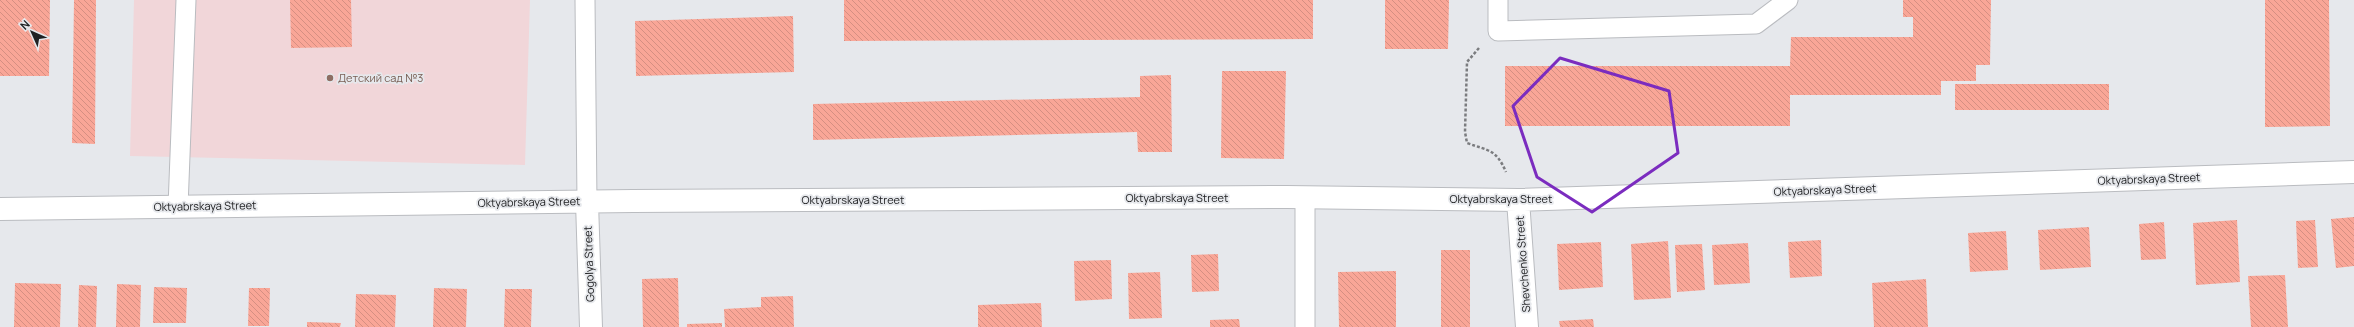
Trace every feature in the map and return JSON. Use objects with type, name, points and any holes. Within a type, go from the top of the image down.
[{"type":"street","name":"Oktyabrskaya Street","points":[[0,209],[587,202],[1305,197],[1518,200],[2354,172]]},
{"type":"street","name":"Shevchenko Street","points":[[1518,200],[1527,327]]},
{"type":"street","name":"Gogolya Street","points":[[587,202],[591,327]]},
{"type":"lane","points":[[178,207],[186,0]]},
{"type":"lane","points":[[585,0],[587,202]]},
{"type":"lane","points":[[1498,0],[1498,31],[1756,24],[1788,0]]},
{"type":"lane","points":[[1305,197],[1305,327]]},
{"type":"path","points":[[1498,31],[1468,62],[1465,132],[1467,143],[1489,150],[1499,158],[1518,200]]},
{"type":"highlighted area","points":[[1560,58],[1669,91],[1678,153],[1592,212],[1537,177],[1513,106]]},
{"type":"shaded area","name":"Детский сад №3","points":[[134,0],[530,0],[525,165],[130,156]]},
{"type":"building","points":[[0,0],[50,0],[49,76],[0,76]]},
{"type":"building","points":[[74,0],[96,0],[95,144],[72,143]]},
{"type":"building","points":[[290,0],[351,0],[352,47],[291,48]]},
{"type":"building","points":[[844,0],[1313,0],[1313,39],[844,41]]},
{"type":"building","points":[[1385,0],[1449,0],[1448,49],[1385,49]]},
{"type":"building","points":[[1903,0],[1991,0],[1990,65],[1976,65],[1976,81],[1941,81],[1941,95],[1790,95],[1790,126],[1505,126],[1505,66],[1790,66],[1791,37],[1913,37],[1913,17],[1903,17]]},
{"type":"building","points":[[2265,0],[2329,0],[2330,126],[2265,127]]},
{"type":"building","points":[[793,16],[794,72],[636,76],[635,21]]},
{"type":"building","points":[[1222,71],[1286,71],[1284,159],[1221,158]]},
{"type":"building","points":[[1171,75],[1172,152],[1138,152],[1137,132],[813,140],[813,104],[1140,97],[1140,76]]},
{"type":"building","points":[[1955,84],[2109,84],[2109,110],[1955,110]]},
{"type":"building","points":[[2354,217],[2354,266],[2336,268],[2331,219]]},
{"type":"building","points":[[2237,220],[2240,282],[2196,285],[2193,223]]},
{"type":"building","points":[[2315,220],[2318,267],[2298,268],[2296,221]]},
{"type":"building","points":[[2164,222],[2166,259],[2141,260],[2139,224]]},
{"type":"building","points":[[2089,227],[2091,267],[2040,270],[2038,230]]},
{"type":"building","points":[[2006,231],[2008,270],[1970,272],[1968,233]]},
{"type":"building","points":[[1821,240],[1822,276],[1790,278],[1788,242]]},
{"type":"building","points":[[1668,241],[1671,298],[1634,300],[1631,244]]},
{"type":"building","points":[[1601,242],[1603,287],[1559,290],[1557,244]]},
{"type":"building","points":[[1748,243],[1750,283],[1714,285],[1712,245]]},
{"type":"building","points":[[1702,244],[1705,290],[1677,292],[1675,245]]},
{"type":"building","points":[[1441,250],[1470,250],[1470,327],[1441,327]]},
{"type":"building","points":[[1218,254],[1219,291],[1192,292],[1191,255]]},
{"type":"building","points":[[1111,260],[1112,299],[1075,301],[1074,261]]},
{"type":"building","points":[[1396,271],[1396,327],[1339,327],[1338,272]]},
{"type":"building","points":[[1160,272],[1162,318],[1129,319],[1128,273]]},
{"type":"building","points":[[2285,275],[2288,327],[2251,327],[2248,276]]},
{"type":"building","points":[[678,278],[679,327],[643,327],[642,279]]},
{"type":"building","points":[[1926,279],[1928,327],[1874,327],[1872,283]]},
{"type":"building","points":[[15,283],[61,284],[60,327],[14,327]]},
{"type":"building","points":[[117,284],[141,285],[140,327],[116,327]]},
{"type":"building","points":[[79,285],[97,286],[96,327],[78,327]]},
{"type":"building","points":[[154,287],[187,288],[186,323],[153,323]]},
{"type":"building","points":[[249,288],[270,288],[269,326],[248,326]]},
{"type":"building","points":[[434,288],[467,289],[466,327],[433,327]]},
{"type":"building","points":[[505,289],[532,289],[531,327],[504,327]]},
{"type":"building","points":[[356,294],[396,295],[395,327],[355,327]]},
{"type":"building","points":[[793,296],[794,327],[725,327],[724,309],[761,307],[761,297]]},
{"type":"building","points":[[1041,303],[1042,327],[978,327],[978,305]]},
{"type":"building","points":[[1239,319],[1240,327],[1210,327],[1210,320]]},
{"type":"building","points":[[1593,319],[1594,327],[1560,327],[1559,321]]},
{"type":"building","points":[[307,322],[341,323],[340,327],[307,327]]},
{"type":"building","points":[[722,323],[722,327],[687,327],[687,324]]},
{"type":"place","name":"Детский сад №3","points":[[330,78]]}]
